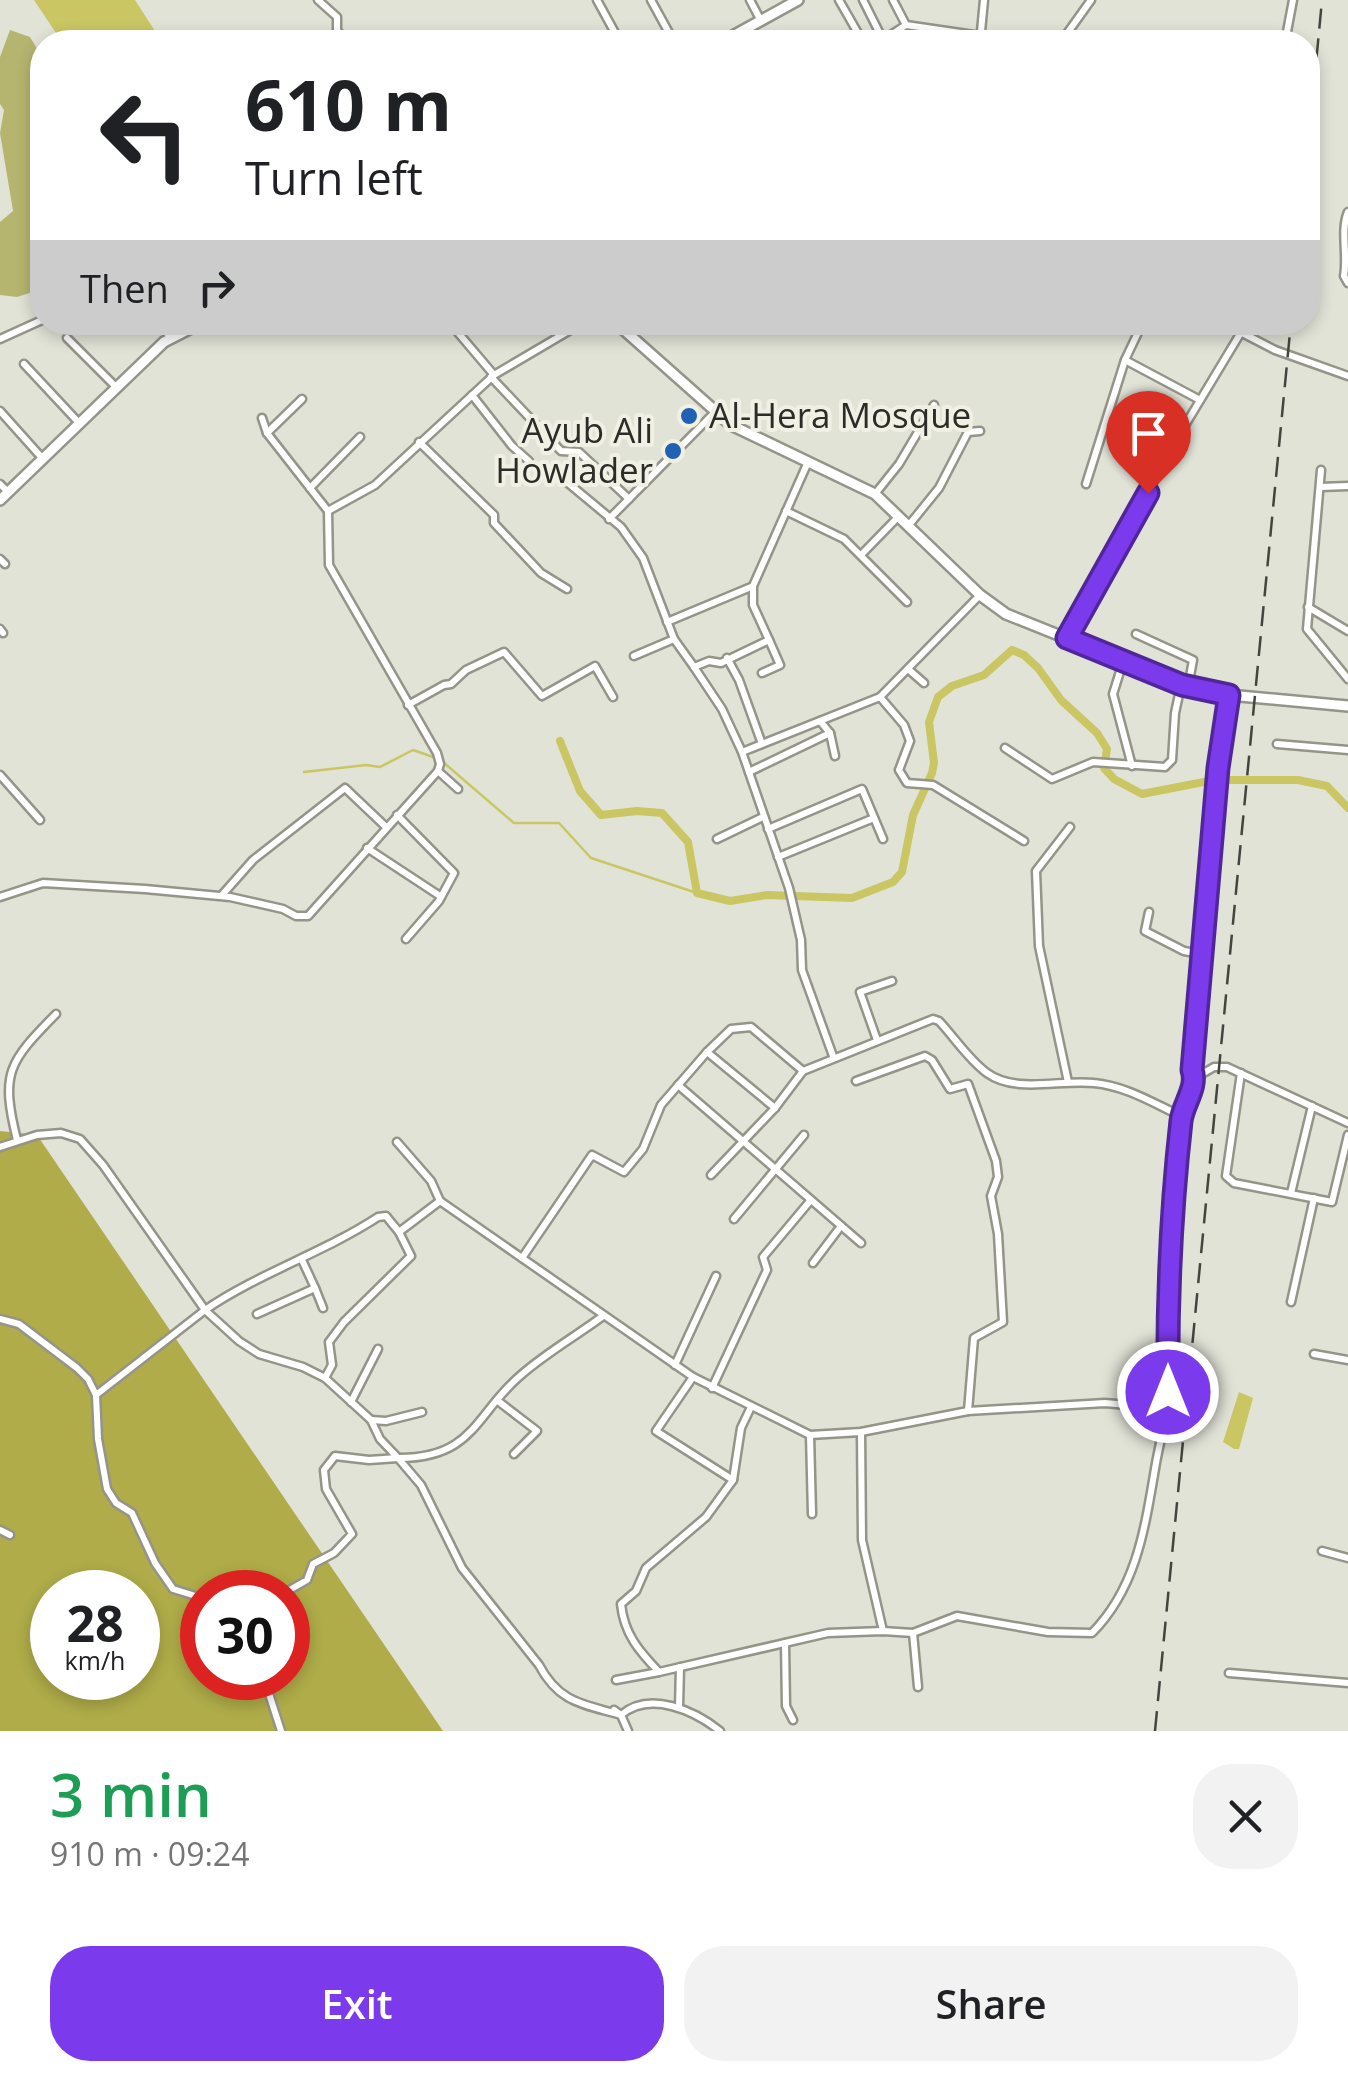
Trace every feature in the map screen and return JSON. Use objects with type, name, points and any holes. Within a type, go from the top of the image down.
[{"type":"street","points":[[318,0],[338,18],[338,30]]},
{"type":"street","points":[[597,0],[613,30]]},
{"type":"street","points":[[651,0],[667,30]]},
{"type":"street","points":[[750,0],[761,21]]},
{"type":"street","points":[[746,30],[798,0]]},
{"type":"street","points":[[839,0],[856,30]]},
{"type":"street","points":[[862,0],[876,30]]},
{"type":"street","points":[[893,0],[906,25]]},
{"type":"street","points":[[982,30],[984,0]]},
{"type":"street","points":[[1070,30],[1091,0]]},
{"type":"street","points":[[1287,30],[1293,0]]},
{"type":"street","points":[[898,30],[906,25],[933,30]]},
{"type":"street","points":[[1348,212],[1344,226],[1344,276],[1348,284]]},
{"type":"street","points":[[0,339],[30,324]]},
{"type":"street","points":[[0,329],[10,332]]},
{"type":"street","points":[[169,335],[172,338]]},
{"type":"street","points":[[0,484],[4,496],[178,335]]},
{"type":"street","points":[[459,335],[561,451],[579,452],[629,499]]},
{"type":"street","points":[[328,512],[375,485],[493,376],[562,335]]},
{"type":"street","points":[[629,335],[731,425],[875,494],[980,596],[1006,614],[1184,686],[1229,695],[1348,706]]},
{"type":"street","points":[[1086,484],[1125,360],[1137,335]]},
{"type":"street","points":[[1067,638],[1239,335]]},
{"type":"street","points":[[1243,335],[1348,376]]},
{"type":"street","points":[[67,338],[118,388]]},
{"type":"street","points":[[1125,360],[1200,400]]},
{"type":"street","points":[[24,364],[80,425]]},
{"type":"street","points":[[472,395],[512,446],[529,461]]},
{"type":"street","points":[[267,433],[302,399]]},
{"type":"street","points":[[875,494],[899,464],[934,406]]},
{"type":"street","points":[[0,410],[43,460]]},
{"type":"street","points":[[609,519],[714,413]]},
{"type":"street","points":[[262,418],[267,433],[328,512],[329,565],[437,753],[439,768],[458,789]]},
{"type":"street","points":[[909,525],[939,488],[968,432],[980,431]]},
{"type":"street","points":[[310,488],[360,438]]},
{"type":"street","points":[[419,442],[494,515],[494,524],[528,560],[567,588]]},
{"type":"street","points":[[762,673],[780,665],[754,606],[753,586],[808,462]]},
{"type":"street","points":[[1320,470],[1308,629],[1348,679]]},
{"type":"street","points":[[568,482],[621,527],[642,558],[674,639],[722,709],[742,752],[788,888],[801,940],[802,970],[833,1056]]},
{"type":"street","points":[[1320,487],[1348,486]]},
{"type":"street","points":[[786,511],[844,539],[907,602]]},
{"type":"street","points":[[860,555],[899,516]]},
{"type":"street","points":[[667,622],[753,586]]},
{"type":"street","points":[[742,752],[880,697],[980,596]]},
{"type":"street","points":[[1307,607],[1348,631]]},
{"type":"street","points":[[1005,748],[1052,778],[1093,762],[1170,765],[1184,686],[1193,660],[1136,634]]},
{"type":"street","points":[[634,656],[674,639]]},
{"type":"street","points":[[694,667],[709,661],[721,663],[769,640]]},
{"type":"street","points":[[408,706],[504,652],[542,696],[595,666],[613,697]]},
{"type":"street","points":[[727,658],[762,744]]},
{"type":"street","points":[[1122,662],[1112,694],[1132,766]]},
{"type":"street","points":[[908,669],[924,683]]},
{"type":"street","points":[[1195,1078],[1192,1070],[1218,768],[1229,695]]},
{"type":"street","points":[[880,697],[904,725],[910,741],[899,770],[907,783],[933,786],[1024,841]]},
{"type":"street","points":[[820,721],[830,733],[835,756]]},
{"type":"street","points":[[749,772],[830,733]]},
{"type":"street","points":[[1277,744],[1348,750]]},
{"type":"street","points":[[0,897],[43,883],[221,896],[308,916],[439,768]]},
{"type":"street","points":[[0,775],[40,820]]},
{"type":"street","points":[[221,896],[253,860],[344,788],[386,827]]},
{"type":"street","points":[[768,829],[862,789],[883,839]]},
{"type":"street","points":[[397,815],[454,873],[406,939]]},
{"type":"street","points":[[717,839],[762,817]]},
{"type":"street","points":[[778,858],[874,818]]},
{"type":"street","points":[[1068,1082],[1039,946],[1036,871],[1070,828]]},
{"type":"street","points":[[367,848],[440,896]]},
{"type":"street","points":[[1149,912],[1144,931],[1184,951],[1202,954]]},
{"type":"street","points":[[877,1040],[860,992],[892,981]]},
{"type":"street","points":[[17,1140],[8,1112],[6,1077],[10,1064],[56,1014]]},
{"type":"street","points":[[711,1175],[775,1108],[802,1071],[934,1018],[986,1072],[1000,1080],[1123,1088],[1181,1116]]},
{"type":"street","points":[[522,1258],[592,1155],[624,1172],[643,1149],[662,1105],[731,1029],[751,1027],[802,1071]]},
{"type":"street","points":[[708,1052],[775,1108]]},
{"type":"street","points":[[856,1081],[925,1056],[932,1060],[950,1088],[968,1084],[988,1137],[998,1177],[991,1196],[998,1234],[1003,1322],[974,1338],[968,1412]]},
{"type":"street","points":[[616,1680],[828,1633],[913,1634],[957,1616],[1048,1632],[1092,1634],[1110,1615],[1142,1544],[1164,1428],[1181,1116],[1195,1078],[1214,1067],[1226,1067],[1348,1123]]},
{"type":"street","points":[[1241,1073],[1226,1176],[1234,1183],[1333,1200],[1348,1134]]},
{"type":"street","points":[[678,1085],[860,1243]]},
{"type":"street","points":[[1291,1193],[1312,1106]]},
{"type":"street","points":[[0,1147],[17,1140],[61,1133],[80,1139],[103,1165],[205,1310],[238,1341],[260,1354],[325,1378],[371,1420],[380,1439],[421,1485],[462,1568],[547,1680],[567,1700],[618,1713],[629,1708],[673,1704],[720,1731]]},
{"type":"street","points":[[734,1219],[804,1135]]},
{"type":"street","points":[[397,1142],[432,1181],[440,1201],[693,1377],[810,1435],[861,1432],[968,1412],[1105,1403],[1139,1406],[1168,1379]]},
{"type":"street","points":[[1292,1302],[1314,1198]]},
{"type":"street","points":[[399,1232],[440,1201]]},
{"type":"street","points":[[712,1388],[766,1270],[762,1256],[810,1201]]},
{"type":"street","points":[[96,1396],[232,1291],[386,1216],[412,1256],[344,1322],[329,1342],[332,1365],[325,1378]]},
{"type":"street","points":[[813,1263],[841,1226]]},
{"type":"street","points":[[302,1260],[323,1308]]},
{"type":"street","points":[[676,1365],[716,1276]]},
{"type":"street","points":[[257,1314],[315,1288]]},
{"type":"street","points":[[310,1572],[313,1564],[334,1553],[352,1534],[326,1490],[324,1470],[335,1456],[369,1460],[416,1458],[464,1440],[511,1383],[603,1316]]},
{"type":"street","points":[[0,1320],[18,1324],[77,1368],[96,1396],[98,1439],[107,1488],[116,1503],[132,1513],[155,1563],[173,1589],[180,1591]]},
{"type":"street","points":[[351,1402],[378,1349]]},
{"type":"street","points":[[1314,1354],[1348,1360]]},
{"type":"street","points":[[693,1377],[656,1431],[732,1480]]},
{"type":"street","points":[[498,1401],[536,1431],[514,1454]]},
{"type":"street","points":[[660,1672],[635,1646],[623,1621],[621,1604],[636,1591],[646,1568],[706,1518],[732,1480],[741,1428],[751,1406]]},
{"type":"street","points":[[371,1420],[422,1412]]},
{"type":"street","points":[[861,1432],[862,1540],[884,1631]]},
{"type":"street","points":[[810,1435],[812,1514]]},
{"type":"street","points":[[0,1530],[10,1535]]},
{"type":"street","points":[[1322,1551],[1348,1558]]},
{"type":"street","points":[[913,1634],[918,1687]]},
{"type":"street","points":[[785,1643],[786,1706],[793,1720]]},
{"type":"street","points":[[679,1707],[680,1667]]},
{"type":"street","points":[[1229,1673],[1348,1683]]},
{"type":"street","points":[[271,1700],[281,1731]]},
{"type":"street","points":[[618,1713],[628,1731]]},
{"type":"shaded area","points":[[34,0],[135,0],[154,30],[54,30]]},
{"type":"shaded area","points":[[10,30],[30,37],[30,293],[17,297],[0,295],[0,222],[13,211],[0,133],[4,110],[0,104],[0,57]]},
{"type":"shaded area","points":[[0,1131],[37,1135],[443,1731],[0,1731]]},
{"type":"shaded area","points":[[1239,1392],[1253,1398],[1239,1449],[1234,1449],[1223,1442]]},
{"type":"waterway","points":[[560,741],[580,791],[601,815],[662,813],[688,842],[697,893],[730,901],[767,895],[852,898],[893,882],[902,872],[913,815],[932,773],[929,722],[938,697],[952,686],[984,675],[1012,650],[1038,668],[1061,700],[1097,733],[1107,749],[1104,768],[1114,779],[1142,794],[1214,780],[1298,780],[1327,786],[1348,808]]},
{"type":"waterway","points":[[304,772],[380,767],[413,750],[436,758]]},
{"type":"waterway","points":[[443,762],[514,823],[559,823],[591,858],[697,893]]},
{"type":"railway","points":[[1319,30],[1322,0]]},
{"type":"railway","points":[[1155,1731],[1290,335]]},
{"type":"place","name":"Al-Hera Mosque","points":[[689,416]]},
{"type":"place","name":"Ayub Ali Howlader","points":[[673,451]]},
{"type":"route","points":[[1148,493],[1067,638],[1182,685],[1229,695],[1205,914],[1192,1070],[1195,1078],[1181,1116],[1168,1328],[1168,1392]]}]
